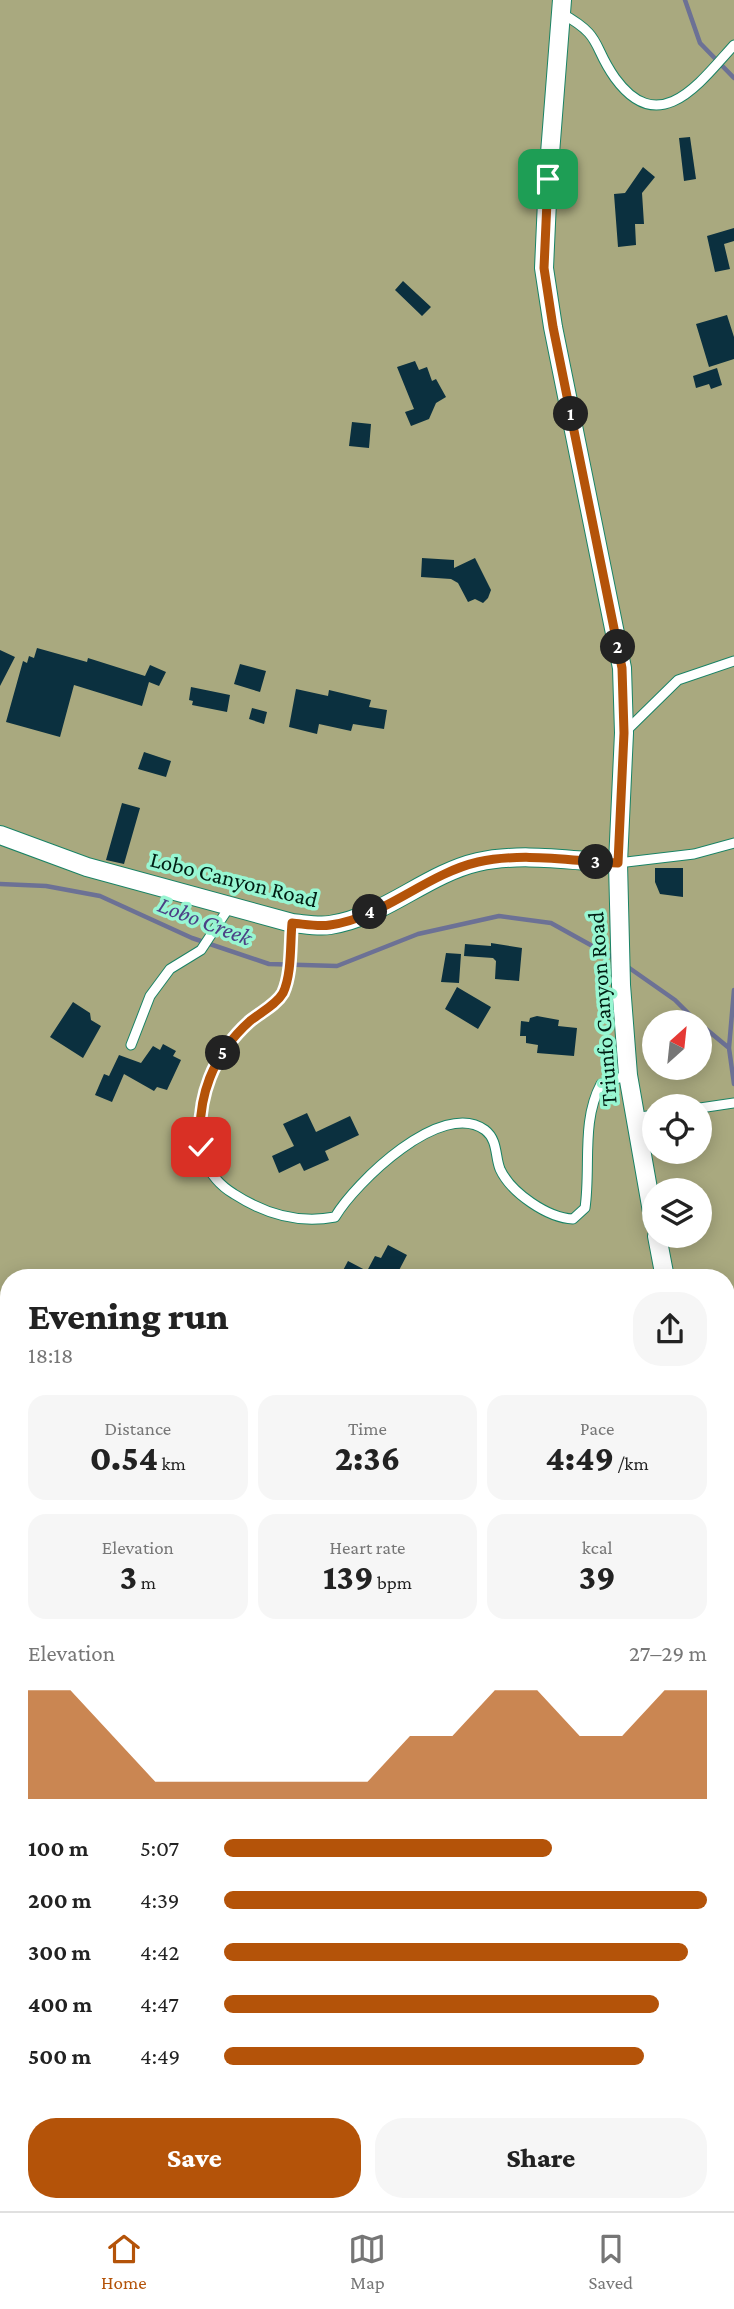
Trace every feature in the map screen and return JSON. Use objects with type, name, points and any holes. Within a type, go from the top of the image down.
[{"type":"street","name":"Triunfo Canyon Road","points":[[562,6],[548,179],[544,268],[553,327],[622,668],[624,733],[618,863],[621,985],[628,1075],[645,1178]]},
{"type":"street","name":"Lobo Canyon Road","points":[[0,835],[87,867],[292,923],[326,926],[357,918],[456,869],[479,862],[510,858],[618,863]]},
{"type":"street","points":[[659,1248],[663,1269]]},
{"type":"lane","points":[[562,6],[593,33],[615,77],[642,102],[659,105],[675,102],[693,91],[734,45]]},
{"type":"lane","points":[[624,733],[678,680],[734,661]]},
{"type":"lane","points":[[618,863],[694,854],[734,843]]},
{"type":"lane","points":[[131,1045],[150,996],[170,969],[201,950],[230,906]]},
{"type":"lane","points":[[292,923],[286,979],[278,1001],[265,1008],[240,1030],[217,1059],[205,1088],[198,1121],[201,1147],[213,1174],[228,1191],[277,1215],[311,1222],[335,1217],[358,1184],[403,1147],[434,1130],[460,1123],[476,1125],[488,1132],[496,1146],[499,1166],[514,1187],[541,1208],[561,1218],[573,1219],[585,1208],[587,1143],[597,1093],[601,1084],[628,1075]]},
{"type":"lane","points":[[712,1106],[734,1103]]},
{"type":"lane","points":[[634,1118],[642,1117]]},
{"type":"green space","points":[[0,0],[734,0],[734,1269],[0,1269]]},
{"type":"building","points":[[690,137],[696,179],[684,181],[679,138]]},
{"type":"building","points":[[643,167],[655,177],[642,193],[644,224],[635,224],[636,245],[618,247],[614,194],[625,193]]},
{"type":"building","points":[[734,228],[734,241],[724,244],[730,269],[715,272],[707,236]]},
{"type":"building","points":[[403,281],[431,307],[422,316],[395,290]]},
{"type":"building","points":[[727,315],[734,337],[734,359],[709,367],[696,324]]},
{"type":"building","points":[[415,361],[419,370],[427,367],[432,381],[436,379],[446,397],[436,403],[429,419],[411,426],[405,412],[414,409],[397,367]]},
{"type":"building","points":[[717,368],[722,385],[711,389],[709,384],[696,388],[693,376]]},
{"type":"building","points":[[352,422],[371,424],[369,448],[349,446]]},
{"type":"building","points":[[422,558],[454,560],[454,568],[475,558],[491,590],[488,598],[483,603],[475,599],[468,602],[458,583],[451,579],[421,577]]},
{"type":"building","points":[[37,648],[87,662],[88,658],[145,676],[150,665],[166,672],[159,686],[149,682],[142,706],[74,685],[60,737],[6,722],[23,661],[27,663],[29,656],[34,658]]},
{"type":"building","points":[[0,650],[15,657],[0,686]]},
{"type":"building","points":[[240,664],[266,671],[260,692],[234,684]]},
{"type":"building","points":[[191,687],[230,695],[227,712],[192,705],[193,701],[189,700]]},
{"type":"building","points":[[296,689],[328,696],[329,690],[371,700],[369,707],[387,710],[384,729],[353,724],[351,731],[319,724],[317,734],[289,727]]},
{"type":"building","points":[[252,708],[267,712],[264,724],[249,719]]},
{"type":"building","points":[[144,752],[171,761],[166,777],[138,769]]},
{"type":"building","points":[[122,803],[140,808],[124,864],[106,860]]},
{"type":"building","points":[[655,868],[683,868],[683,897],[660,894],[655,882]]},
{"type":"building","points":[[491,943],[522,948],[519,981],[495,979],[496,961],[493,958],[464,956],[465,944],[491,946]]},
{"type":"building","points":[[446,953],[461,954],[459,983],[441,982]]},
{"type":"building","points":[[457,987],[491,1007],[478,1029],[445,1009]]},
{"type":"building","points":[[73,1002],[90,1013],[91,1020],[101,1026],[83,1058],[50,1037]]},
{"type":"building","points":[[537,1016],[559,1020],[558,1026],[577,1028],[574,1056],[537,1053],[538,1045],[526,1043],[526,1036],[520,1036],[521,1021],[529,1022],[530,1018]]},
{"type":"building","points":[[163,1044],[176,1051],[173,1056],[181,1060],[167,1090],[157,1087],[154,1091],[124,1074],[112,1102],[95,1095],[104,1074],[109,1076],[119,1055],[141,1063],[153,1046],[160,1050]]},
{"type":"building","points":[[307,1113],[316,1132],[350,1116],[359,1135],[325,1151],[329,1160],[304,1171],[300,1163],[279,1173],[272,1156],[294,1146],[283,1124]]},
{"type":"building","points":[[388,1245],[407,1255],[400,1269],[368,1269],[375,1256],[381,1258]]},
{"type":"building","points":[[348,1261],[363,1269],[344,1269]]},
{"type":"waterway","points":[[685,0],[700,43],[734,78]]},
{"type":"waterway","name":"Lobo Creek","points":[[0,884],[46,886],[100,896],[192,938],[269,964],[337,966],[418,934],[499,916],[551,923],[614,958]]},
{"type":"waterway","name":"Lobo Creek","points":[[625,965],[685,1010]]},
{"type":"waterway","points":[[734,990],[729,1048],[734,1084]]},
{"type":"waterway","name":"Lobo Creek","points":[[712,1034],[729,1048]]},
{"type":"route","points":[[201,1147],[198,1121],[205,1088],[217,1059],[240,1030],[265,1008],[278,1001],[285,989],[292,923],[326,926],[342,923],[456,869],[479,862],[510,858],[618,863],[624,733],[622,668],[553,327],[544,268],[548,179]]}]
